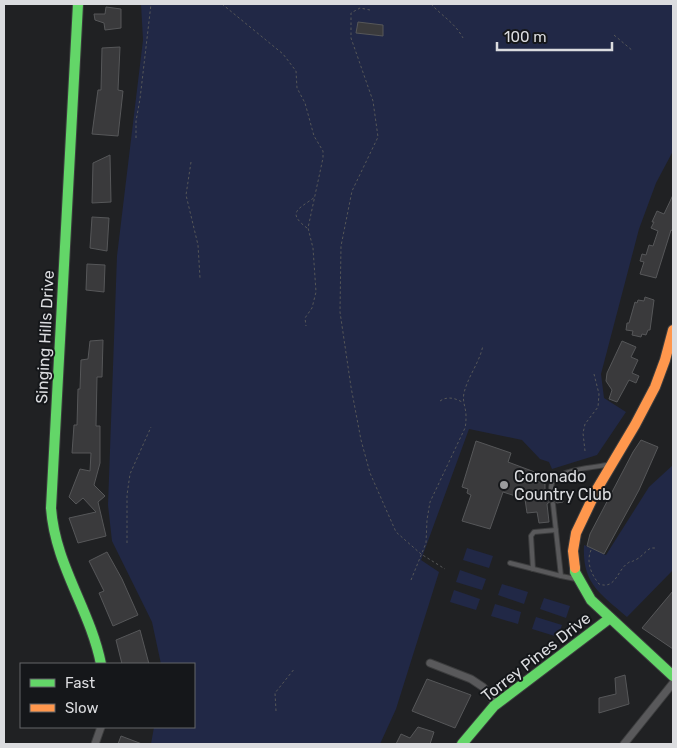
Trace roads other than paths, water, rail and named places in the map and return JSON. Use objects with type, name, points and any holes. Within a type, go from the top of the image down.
[{"type":"street","name":"Singing Hills Drive","points":[[78,4],[51,508],[52,526],[59,554],[87,617],[96,640],[102,663]]},
{"type":"street","points":[[673,330],[655,387],[635,425],[610,465],[576,533],[573,551],[575,572],[591,600],[673,676]]},
{"type":"street","name":"Torrey Pines Drive","points":[[462,744],[496,704],[610,618]]},
{"type":"street","points":[[430,663],[471,679],[483,686],[496,704]]},
{"type":"street","points":[[624,744],[673,683]]},
{"type":"street","points":[[95,744],[101,728]]},
{"type":"lane","points":[[552,495],[551,485],[555,478],[562,474],[610,465]]},
{"type":"lane","points":[[553,504],[561,576]]},
{"type":"lane","points":[[533,569],[531,536],[534,532],[556,530]]},
{"type":"lane","points":[[510,563],[578,579]]},
{"type":"place","name":"Coronado Country Club","points":[[504,485]]}]
